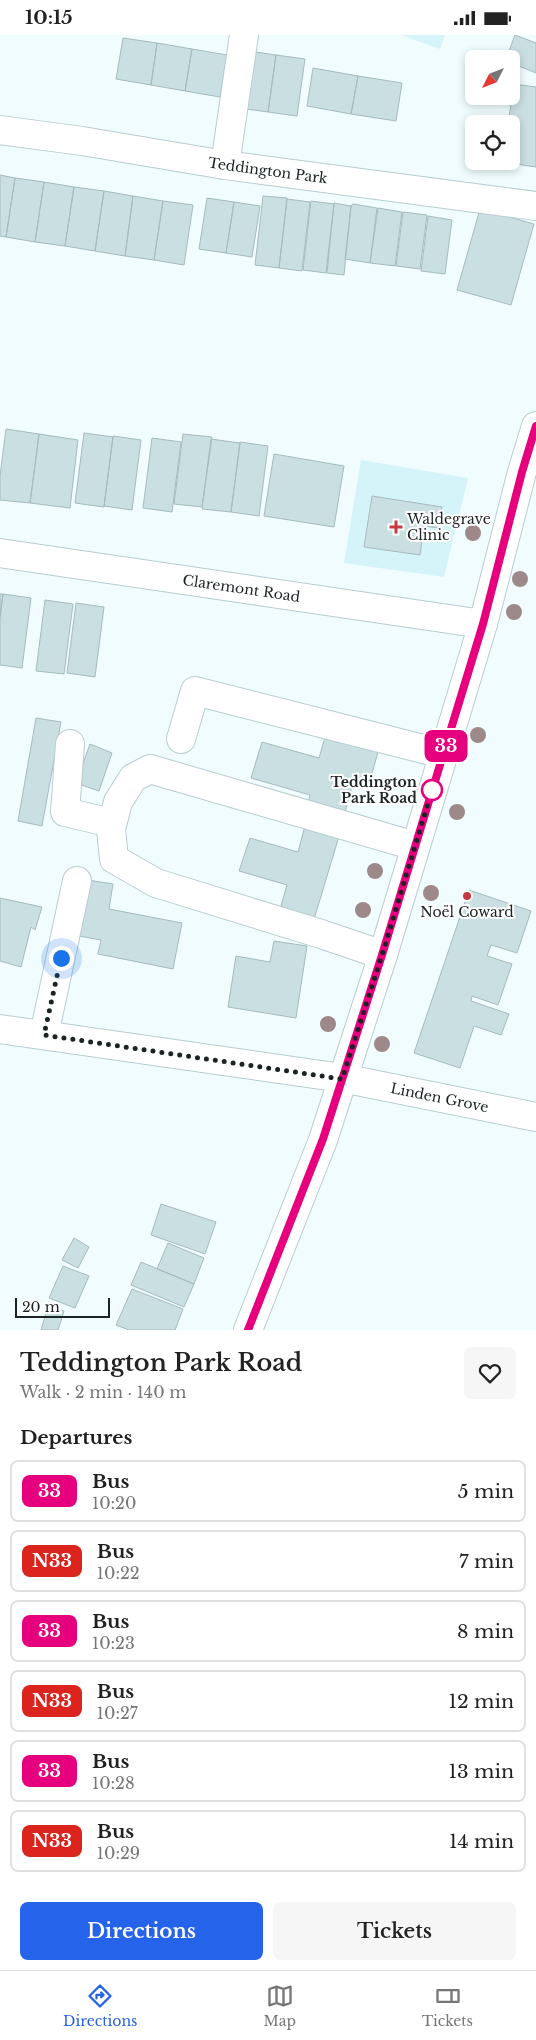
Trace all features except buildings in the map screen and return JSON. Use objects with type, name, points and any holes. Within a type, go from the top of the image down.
[{"type":"street","points":[[225,165],[244,35]]},
{"type":"street","name":"Teddington Park","points":[[0,130],[82,141],[225,165],[536,206]]},
{"type":"street","points":[[248,1330],[323,1139],[382,955],[529,475],[536,427]]},
{"type":"street","name":"Claremont Road","points":[[0,553],[483,624]]},
{"type":"street","points":[[181,739],[195,691],[443,754]]},
{"type":"street","points":[[70,744],[66,812],[112,823]]},
{"type":"street","points":[[382,955],[321,933],[156,883],[114,859],[112,823],[118,802],[132,778],[150,769],[415,846]]},
{"type":"street","points":[[44,1035],[77,881]]},
{"type":"street","points":[[0,1029],[342,1079]]},
{"type":"street","name":"Linden Grove","points":[[342,1079],[536,1117]]},
{"type":"shaded area","points":[[401,35],[445,35],[440,49]]},
{"type":"shaded area","points":[[361,460],[468,478],[444,577],[344,563]]},
{"type":"bus line","name":"33","points":[[248,1330],[323,1139],[382,955],[483,624],[522,472],[536,426]]},
{"type":"place","name":"Waldegrave Clinic","points":[[396,527]]},
{"type":"place","name":"Teddington Park Road","points":[[432,790]]},
{"type":"place","name":"Noël Coward","points":[[467,896]]},
{"type":"route","points":[[61,958],[44,1035],[342,1079],[432,790]]}]
